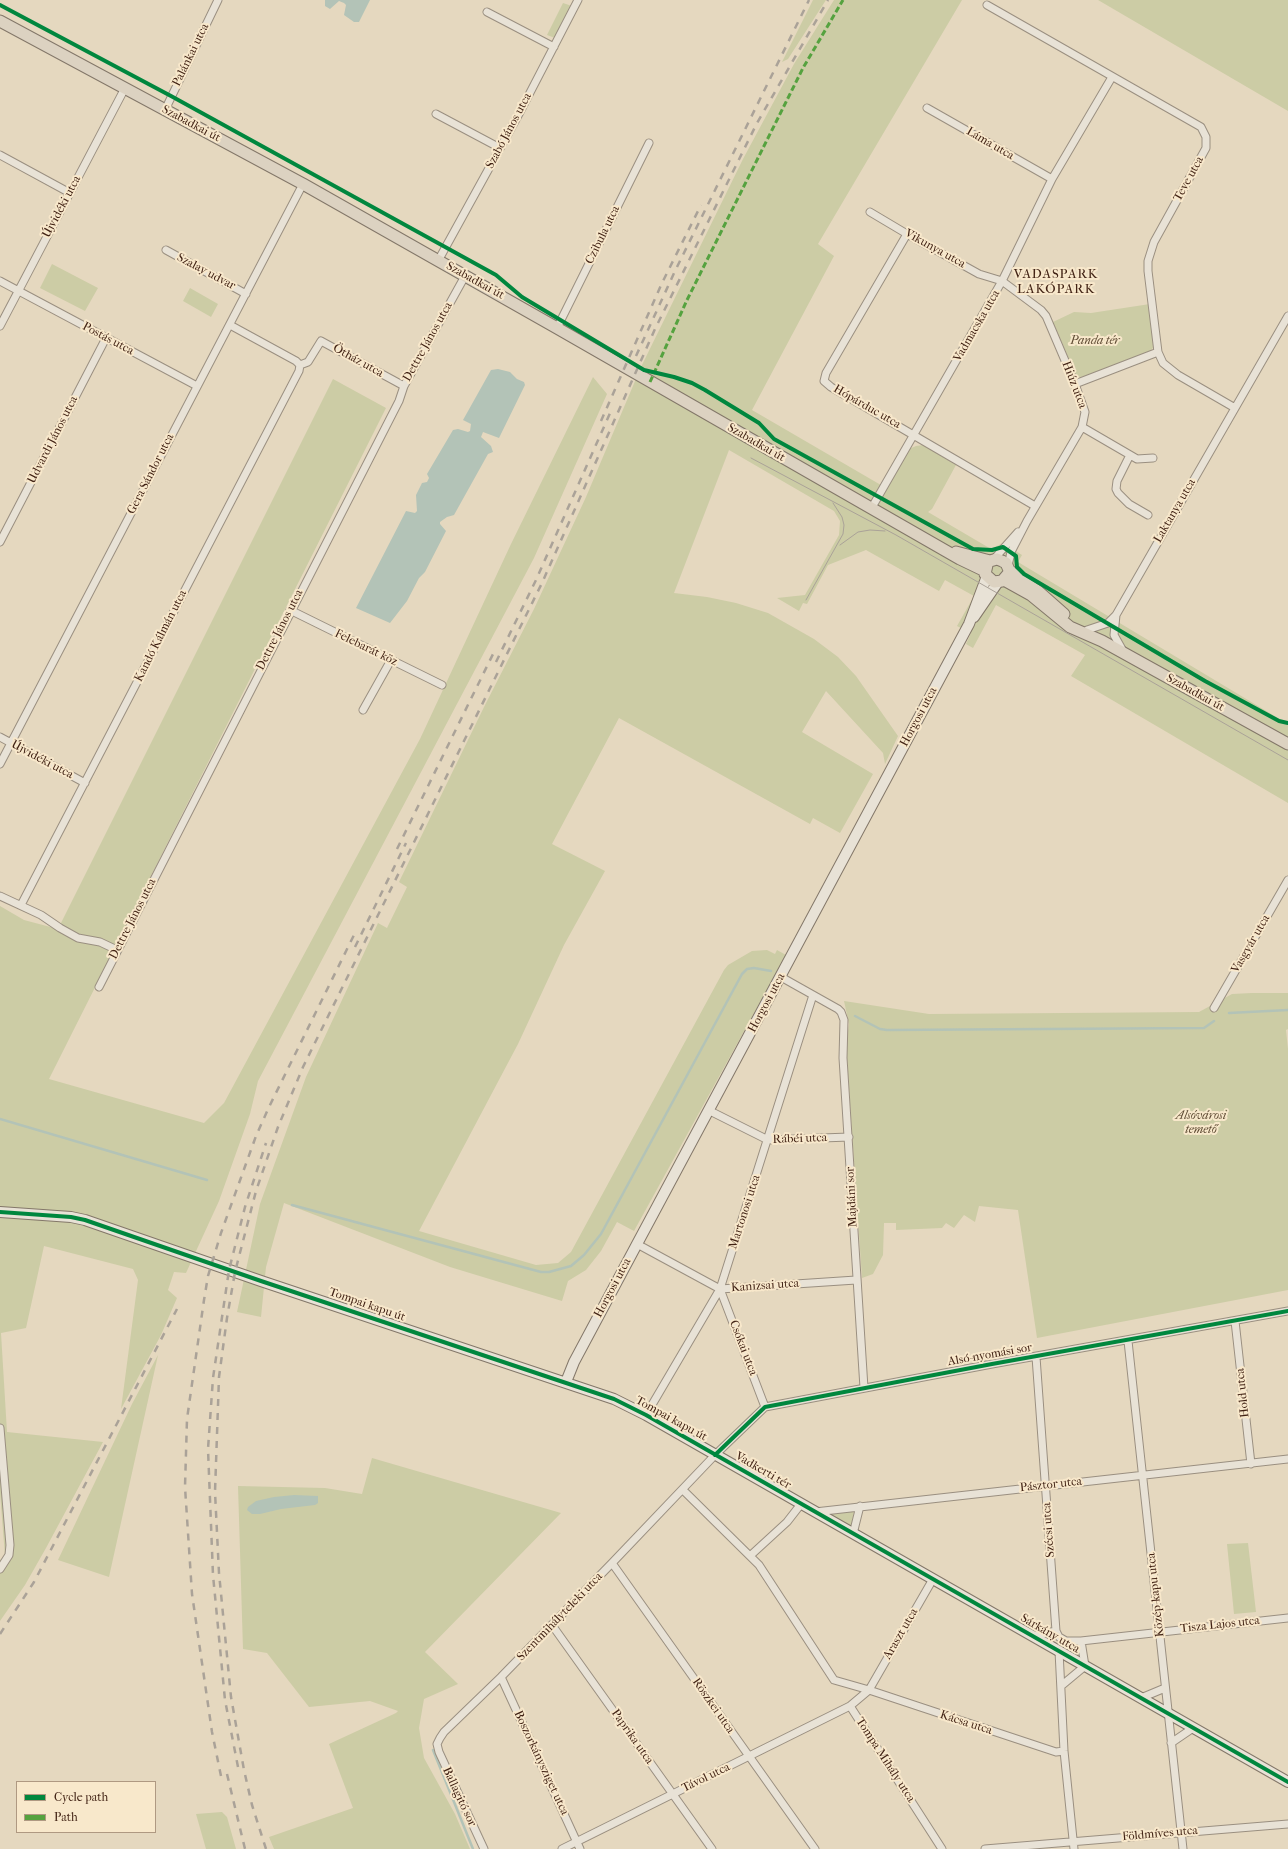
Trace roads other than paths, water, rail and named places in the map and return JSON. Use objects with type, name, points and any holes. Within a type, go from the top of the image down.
[{"type":"main road","name":"Szabadkai út","points":[[0,21],[303,184],[945,550],[986,574],[994,582],[1005,574]]},
{"type":"main road","name":"Szabadkai út","points":[[945,550],[1002,561],[1005,574],[1070,627],[1102,641],[1288,744]]},
{"type":"main road","points":[[986,574],[988,562],[992,560]]},
{"type":"main road","name":"Szabadkai út","points":[[1005,574],[1021,580],[1038,591],[1060,611],[1102,641]]},
{"type":"street","name":"Palánkai utca","points":[[165,110],[218,0]]},
{"type":"street","name":"Szabó János utca","points":[[438,261],[500,148],[578,0]]},
{"type":"street","name":"Teve utca","points":[[987,5],[1200,127],[1206,137],[1206,148],[1154,242],[1148,261],[1158,352],[1163,363],[1178,375],[1235,408]]},
{"type":"street","points":[[486,12],[554,47]]},
{"type":"street","name":"Vadmacska utca","points":[[871,509],[1002,281],[1052,179],[1112,77]]},
{"type":"street","name":"Újvidéki utca","points":[[0,326],[125,88]]},
{"type":"street","name":"Láma utca","points":[[927,108],[1052,179]]},
{"type":"street","points":[[436,114],[500,148]]},
{"type":"street","name":"Czibula utca","points":[[557,328],[649,143]]},
{"type":"street","points":[[0,155],[70,193]]},
{"type":"street","name":"Gera Sándor utca","points":[[0,764],[303,184]]},
{"type":"street","name":"Vikunya utca","points":[[870,212],[979,274],[1002,281]]},
{"type":"street","name":"Hópárduc utca","points":[[907,234],[826,373],[824,381],[1035,506]]},
{"type":"street","name":"Szalay udvar","points":[[166,250],[246,294]]},
{"type":"street","name":"Dettre János utca","points":[[99,987],[290,610],[399,400],[404,386],[465,276]]},
{"type":"street","name":"Postás utca","points":[[0,281],[18,292],[197,386]]},
{"type":"street","name":"Hiúz utca","points":[[1002,281],[1034,304],[1046,316],[1075,384],[1085,412],[1082,427],[1026,521],[1011,552],[1005,574]]},
{"type":"street","name":"Laktanya utca","points":[[1087,630],[1108,623],[1116,614],[1288,316]]},
{"type":"street","points":[[230,325],[296,361],[300,365]]},
{"type":"street","name":"Udvardi János utca","points":[[0,542],[106,338]]},
{"type":"street","name":"Ötház utca","points":[[300,365],[308,362],[321,341],[404,386]]},
{"type":"street","points":[[1075,384],[1158,352]]},
{"type":"street","name":"Kandó Kálmán utca","points":[[21,905],[299,371],[300,365]]},
{"type":"street","points":[[1082,427],[1137,459],[1153,458]]},
{"type":"street","points":[[1130,455],[1117,481],[1116,489],[1129,504],[1148,515]]},
{"type":"street","name":"Hiúz utca","points":[[992,560],[1005,548],[1026,521]]},
{"type":"street","name":"Horgosi utca","points":[[969,624],[986,574]]},
{"type":"street","name":"Horgosi utca","points":[[566,1382],[574,1362],[710,1111],[969,624],[1005,574]]},
{"type":"street","name":"Felebarát köz","points":[[290,610],[442,686]]},
{"type":"street","name":"Laktanya utca","points":[[1116,614],[1114,635],[1125,654]]},
{"type":"street","points":[[363,710],[391,660]]},
{"type":"street","name":"Újvidéki utca","points":[[0,737],[85,783]]},
{"type":"street","name":"Vasgyár utca","points":[[1214,1008],[1288,880]]},
{"type":"street","points":[[0,896],[41,915],[78,938],[100,942],[117,950]]},
{"type":"street","points":[[781,977],[814,995]]},
{"type":"street","name":"Majdáni sor","points":[[814,995],[838,1008],[844,1020],[843,1058],[864,1388]]},
{"type":"street","name":"Martonosi utca","points":[[646,1415],[720,1289],[814,995]]},
{"type":"street","name":"Rábéi utca","points":[[710,1111],[768,1140],[849,1137]]},
{"type":"street","name":"Tompai kapu út","points":[[0,1212],[71,1217],[85,1220],[261,1281],[566,1382],[614,1399],[646,1415],[715,1455]]},
{"type":"street","name":"Kanizsai utca","points":[[637,1244],[720,1289],[856,1280]]},
{"type":"street","name":"Csókai utca","points":[[720,1289],[765,1407]]},
{"type":"street","name":"Alsó-nyomási sor","points":[[765,1407],[1235,1322],[1288,1311]]},
{"type":"street","name":"Hold utca","points":[[1235,1322],[1251,1464]]},
{"type":"street","name":"Közép-kapu utca","points":[[1128,1341],[1183,1849]]},
{"type":"street","name":"Szécsi utca","points":[[1036,1357],[1056,1631]]},
{"type":"street","points":[[765,1407],[715,1455],[683,1490],[759,1565],[834,1680],[869,1690]]},
{"type":"street","points":[[0,1428],[2,1489],[10,1545],[9,1555],[0,1569]]},
{"type":"street","name":"Vadkerti tér","points":[[715,1455],[801,1504]]},
{"type":"street","name":"Pásztor utca","points":[[815,1512],[1288,1459]]},
{"type":"street","name":"Szentmihályteleki utca","points":[[437,1744],[444,1732],[501,1677],[683,1490]]},
{"type":"street","points":[[751,1556],[787,1522],[801,1504]]},
{"type":"street","name":"Sárkány utca","points":[[801,1504],[1288,1782]]},
{"type":"street","points":[[853,1534],[860,1506]]},
{"type":"street","name":"Röszkei utca","points":[[612,1563],[815,1849]]},
{"type":"street","name":"Araszt utca","points":[[869,1690],[933,1579]]},
{"type":"street","name":"Tisza Lajos utca","points":[[1056,1631],[1059,1637],[1066,1641],[1081,1642],[1160,1631],[1288,1618]]},
{"type":"street","name":"Paprika utca","points":[[552,1625],[712,1849]]},
{"type":"street","points":[[1032,1636],[1056,1631]]},
{"type":"street","points":[[1061,1686],[1085,1666],[1081,1642]]},
{"type":"street","points":[[1059,1651],[1064,1751],[1074,1849]]},
{"type":"street","name":"Boszorkánysziget utca","points":[[501,1677],[580,1849]]},
{"type":"street","points":[[1141,1698],[1165,1688]]},
{"type":"street","name":"Tompa Mihály utca","points":[[869,1690],[850,1706],[942,1849]]},
{"type":"street","name":"Kácsa utca","points":[[869,1690],[1052,1751],[1064,1751]]},
{"type":"street","name":"Távol utca","points":[[562,1849],[850,1706]]},
{"type":"street","points":[[1171,1743],[1193,1728]]},
{"type":"street","name":"Ballagitó sor","points":[[437,1744],[438,1752],[453,1787],[484,1849]]},
{"type":"street","name":"Földmíves utca","points":[[985,1849],[1288,1824]]},
{"type":"waterway","points":[[292,1205],[541,1272],[549,1272],[571,1266],[584,1255],[601,1234],[742,974],[747,969],[754,968],[771,971]]},
{"type":"waterway","points":[[1229,1013],[1288,1010]]},
{"type":"waterway","points":[[855,1016],[880,1029],[887,1030],[1204,1028],[1214,1021]]},
{"type":"waterway","points":[[0,1119],[207,1180]]},
{"type":"waterway","points":[[433,1750],[473,1849]]},
{"type":"tram line","points":[[751,458],[896,535],[1288,760]]},
{"type":"tram line","points":[[806,600],[843,534],[844,525],[842,517],[833,503]]},
{"type":"tram line","points":[[840,545],[858,532],[870,530],[885,531]]},
{"type":"railway","points":[[636,356],[675,271],[809,0]]},
{"type":"railway","points":[[266,1849],[252,1805],[231,1697],[219,1573],[215,1492],[219,1377],[227,1318],[235,1272],[256,1191],[278,1127],[303,1067],[542,583],[655,329],[757,123],[828,0]]},
{"type":"railway","points":[[601,421],[662,283],[701,205]]},
{"type":"railway","points":[[496,662],[536,580],[611,411]]},
{"type":"railway","points":[[397,849],[495,650]]},
{"type":"railway","points":[[355,947],[406,843]]},
{"type":"railway","points":[[221,1776],[212,1732],[192,1594],[185,1487],[187,1419],[204,1300],[208,1276],[221,1233],[256,1136],[354,935]]},
{"type":"railway","points":[[238,1767],[225,1700],[213,1575],[208,1449],[213,1378],[229,1270],[245,1207],[266,1143]]},
{"type":"railway","points":[[0,1634],[34,1582],[177,1309]]},
{"type":"railway","points":[[227,1774],[245,1849]]},
{"type":"district","name":"VADASPARK LAKÓPARK","points":[[1056,282]]},
{"type":"park label","name":"Panda tér","points":[[1095,341]]},
{"type":"park label","name":"Alsóvárosi temető","points":[[1201,1123]]}]
